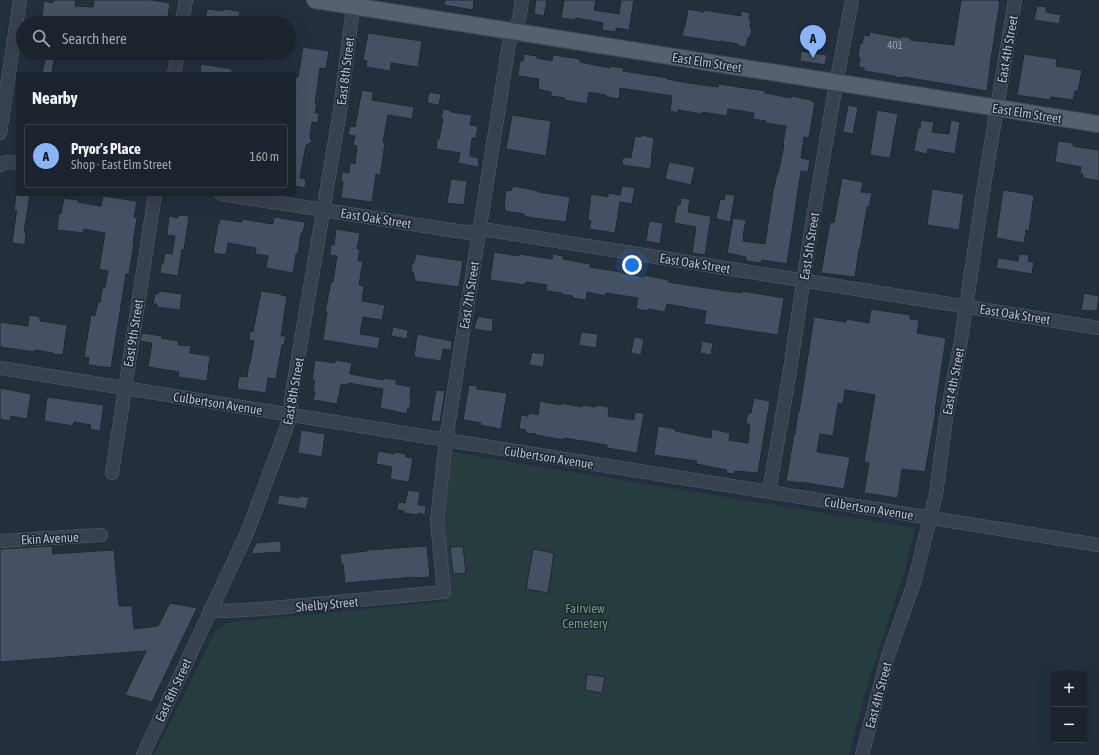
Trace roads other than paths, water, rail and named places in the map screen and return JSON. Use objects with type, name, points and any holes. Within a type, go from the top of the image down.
[{"type":"main road","name":"East Elm Street","points":[[315,0],[354,3],[516,25],[836,83],[1099,124]]},
{"type":"street","points":[[18,16],[20,0]]},
{"type":"street","points":[[183,16],[186,0]]},
{"type":"street","name":"East 7th Street","points":[[444,592],[437,521],[446,440],[509,44],[516,25],[522,0]]},
{"type":"street","name":"East 5th Street","points":[[769,492],[790,370],[812,224],[852,0]]},
{"type":"street","name":"East 4th Street","points":[[862,755],[888,656],[914,583],[936,494],[946,418],[961,340],[1015,0]]},
{"type":"street","name":"East 8th Street","points":[[142,755],[246,533],[279,449],[290,415],[291,400],[340,111],[354,3]]},
{"type":"street","points":[[0,133],[16,27]]},
{"type":"street","points":[[174,72],[177,60]]},
{"type":"street","points":[[0,165],[6,162],[16,163]]},
{"type":"street","name":"East 9th Street","points":[[112,473],[155,196]]},
{"type":"street","name":"East Oak Street","points":[[234,196],[470,233],[480,229],[1099,328]]},
{"type":"street","name":"Culbertson Avenue","points":[[0,368],[1099,545]]},
{"type":"street","name":"Ekin Avenue","points":[[0,541],[100,535]]},
{"type":"street","name":"Shelby Street","points":[[210,610],[226,611],[262,609],[444,592]]},
{"type":"place","name":"Pryor's Place","points":[[813,58]]},
{"type":"park label","name":"Fairview Cemetery","points":[[585,616]]}]
